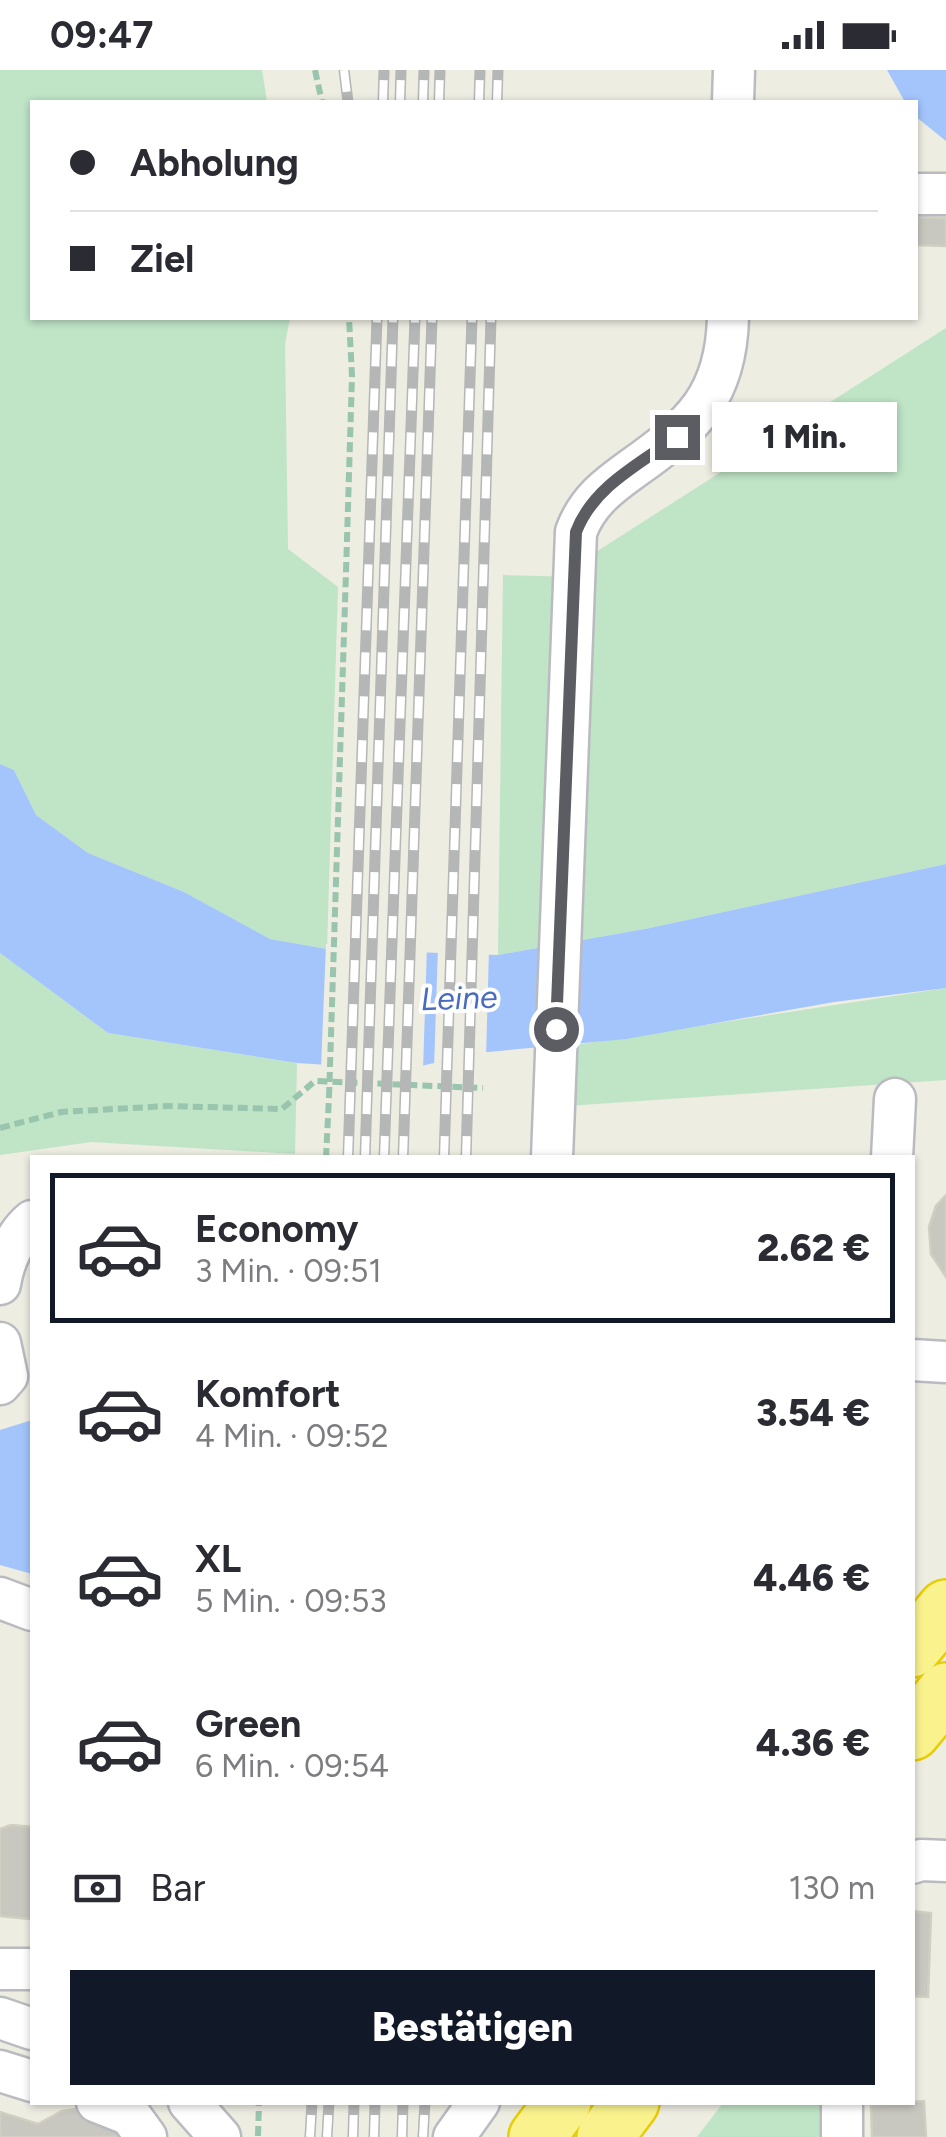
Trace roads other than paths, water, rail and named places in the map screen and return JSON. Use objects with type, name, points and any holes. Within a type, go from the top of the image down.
[{"type":"highway","points":[[915,1645],[946,1608]]},
{"type":"highway","points":[[915,1728],[946,1691]]},
{"type":"highway","points":[[537,2137],[561,2105]]},
{"type":"highway","points":[[605,2137],[629,2105]]},
{"type":"street","points":[[733,100],[734,70]]},
{"type":"street","points":[[918,194],[946,194]]},
{"type":"street","points":[[552,1155],[576,532],[589,505],[605,488],[677,437],[698,416],[713,392],[723,362],[728,320]]},
{"type":"street","points":[[892,1155],[894,1099]]},
{"type":"street","points":[[0,1284],[2,1268],[30,1223]]},
{"type":"street","points":[[915,1360],[946,1362]]},
{"type":"street","points":[[0,1598],[30,1609]]},
{"type":"street","points":[[0,1969],[30,1969]]},
{"type":"street","points":[[0,2018],[30,2027]]},
{"type":"street","points":[[0,2071],[30,2081]]},
{"type":"street","points":[[105,2105],[130,2114],[146,2137]]},
{"type":"street","points":[[193,2105],[220,2137]]},
{"type":"street","points":[[454,2137],[476,2105]]},
{"type":"street","points":[[842,2105],[842,2137]]},
{"type":"water","points":[[887,70],[946,70],[946,141],[918,118],[918,100],[904,100]]},
{"type":"water","name":"Leine","points":[[0,764],[14,770],[36,815],[88,853],[184,892],[270,939],[327,949],[498,955],[650,928],[946,864],[946,988],[834,1002],[626,1039],[477,1053],[404,1070],[297,1063],[108,1033],[0,953]]},
{"type":"water","points":[[30,1421],[30,1573],[0,1565],[0,1430]]},
{"type":"railway","points":[[344,70],[348,100]]},
{"type":"railway","points":[[383,100],[384,70]]},
{"type":"railway","points":[[400,100],[401,70]]},
{"type":"railway","points":[[423,100],[424,70]]},
{"type":"railway","points":[[439,100],[440,70]]},
{"type":"railway","points":[[479,100],[480,70]]},
{"type":"railway","points":[[497,100],[498,70]]},
{"type":"railway","points":[[348,1155],[377,320]]},
{"type":"railway","points":[[365,1155],[393,320]]},
{"type":"railway","points":[[384,1155],[415,320]]},
{"type":"railway","points":[[403,1155],[432,320]]},
{"type":"railway","points":[[444,1155],[472,320]]},
{"type":"railway","points":[[466,1155],[491,320]]},
{"type":"railway","points":[[310,2137],[312,2105]]},
{"type":"railway","points":[[327,2137],[329,2105]]},
{"type":"railway","points":[[353,2137],[354,2105]]},
{"type":"railway","points":[[374,2137],[375,2105]]},
{"type":"railway","points":[[402,2137],[403,2105]]},
{"type":"railway","points":[[423,2137],[425,2105]]}]
